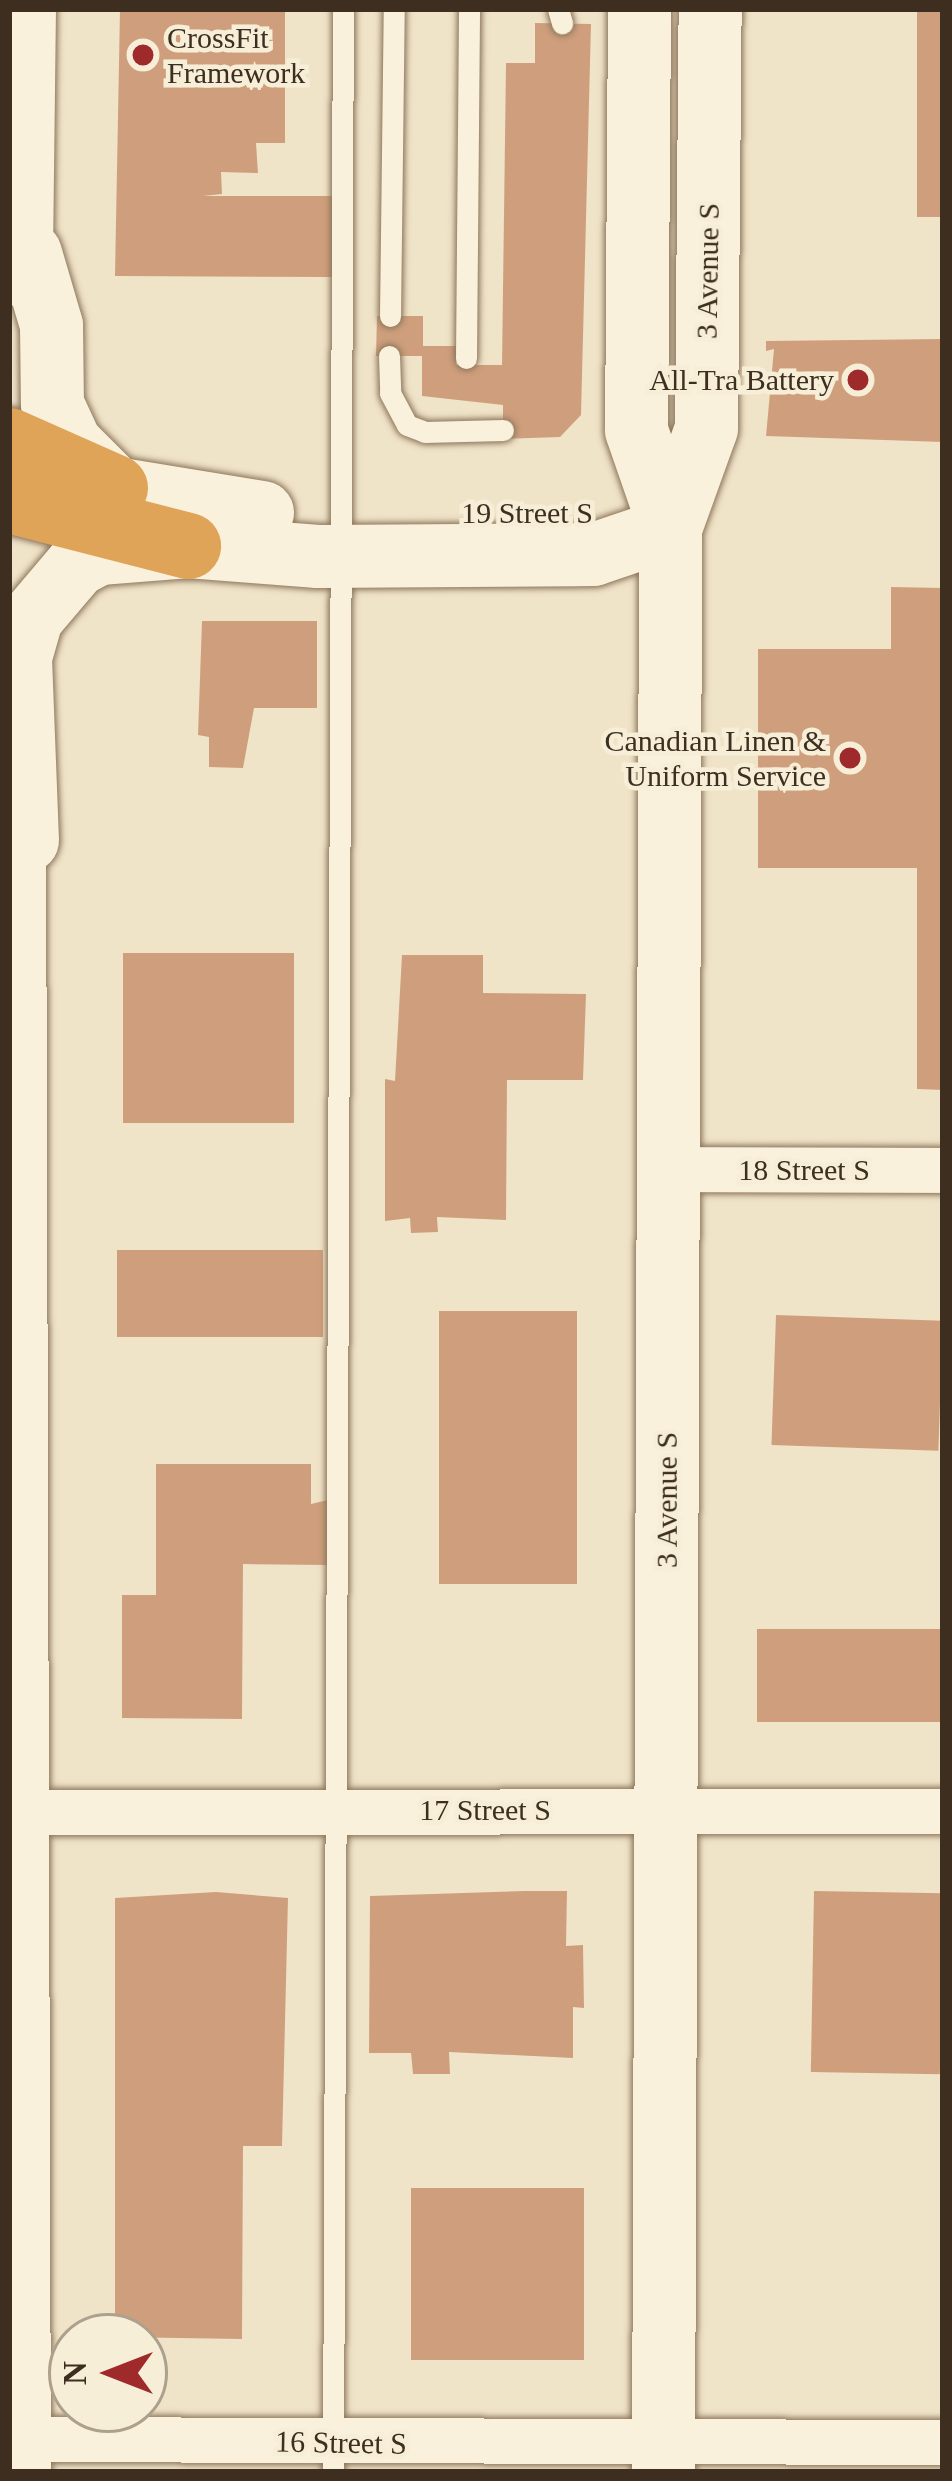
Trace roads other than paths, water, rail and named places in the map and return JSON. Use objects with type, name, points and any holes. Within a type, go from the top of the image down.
[{"type":"highway","points":[[9,441],[116,488]]},
{"type":"highway","points":[[9,500],[188,546]]},
{"type":"main road","name":"3 Avenue S","points":[[639,9],[636,430],[670,528]]},
{"type":"main road","name":"3 Avenue S","points":[[663,2460],[669,1809],[664,1169],[670,528],[706,428],[710,9]]},
{"type":"main road","points":[[20,275],[51,326],[52,404],[70,443],[116,488]]},
{"type":"main road","name":"19 Street S","points":[[116,488],[242,511],[341,536]]},
{"type":"main road","name":"19 Street S","points":[[27,840],[20,657],[31,618],[76,565],[99,553],[341,536],[594,510],[670,528]]},
{"type":"street","points":[[20,275],[33,9]]},
{"type":"street","points":[[9,712],[27,840],[28,2455]]},
{"type":"street","name":"18 Street S","points":[[664,1169],[943,1170]]},
{"type":"street","name":"17 Street S","points":[[26,1812],[943,1811]]},
{"type":"street","name":"16 Street S","points":[[28,2455],[663,2460],[943,2442]]},
{"type":"lane","points":[[332,2457],[343,9]]},
{"type":"lane","points":[[390,316],[394,9]]},
{"type":"lane","points":[[466,358],[469,9]]},
{"type":"lane","points":[[389,356],[390,393],[406,425],[424,432],[503,430]]},
{"type":"place","name":"CrossFit Framework","points":[[143,55]]},
{"type":"place","name":"All-Tra Battery","points":[[858,380]]},
{"type":"place","name":"Canadian Linen & Uniform Service","points":[[850,758]]}]
